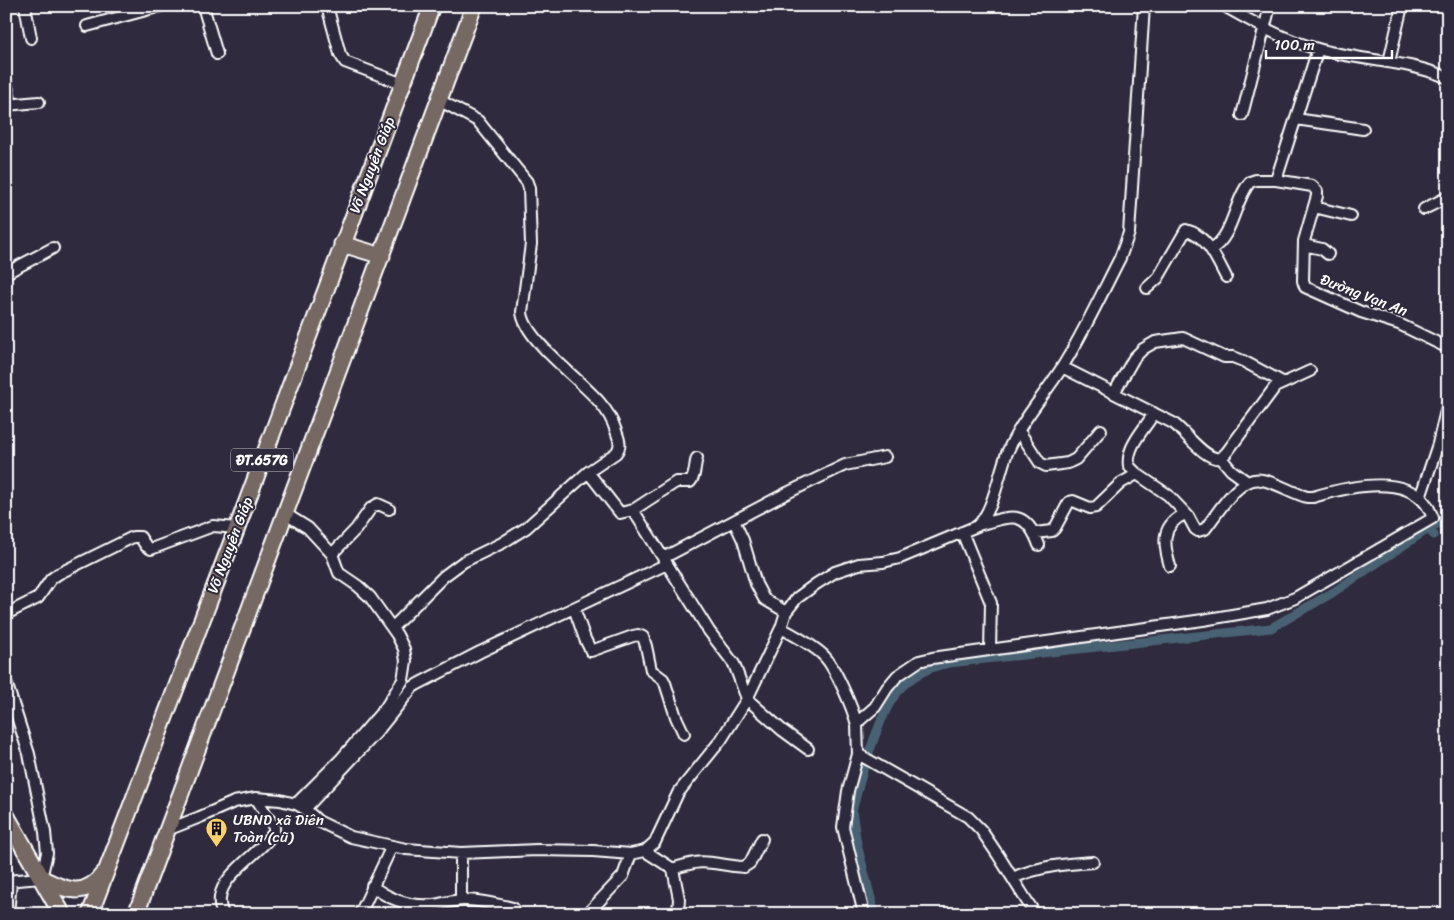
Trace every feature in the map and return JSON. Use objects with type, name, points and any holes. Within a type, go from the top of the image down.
[{"type":"highway","points":[[6,816],[62,914]]},
{"type":"main road","name":"Võ Nguyên Giáp","points":[[90,914],[237,528],[432,6]]},
{"type":"main road","name":"ĐT.657G","points":[[136,914],[474,6]]},
{"type":"main road","points":[[342,244],[382,256]]},
{"type":"main road","points":[[41,878],[64,889],[82,890],[94,884],[107,868]]},
{"type":"main road","points":[[52,896],[58,914]]},
{"type":"street","points":[[25,6],[31,38]]},
{"type":"street","points":[[87,26],[161,6]]},
{"type":"street","points":[[203,6],[217,54]]},
{"type":"street","points":[[327,6],[340,54],[345,62],[403,84]]},
{"type":"street","points":[[978,525],[989,508],[1007,453],[1019,431],[1062,368],[1120,258],[1128,239],[1144,6]]},
{"type":"street","points":[[1224,6],[1265,29],[1318,49],[1434,72],[1448,78]]},
{"type":"street","points":[[1242,116],[1270,6]]},
{"type":"street","points":[[1389,62],[1402,6]]},
{"type":"street","points":[[1211,249],[1221,242],[1240,198],[1250,182],[1256,180],[1276,180],[1318,49]]},
{"type":"street","points":[[6,81],[8,105],[39,102]]},
{"type":"street","points":[[392,628],[444,576],[463,562],[502,543],[526,528],[588,472],[616,453],[620,444],[612,421],[601,403],[536,338],[524,321],[522,312],[531,238],[529,188],[527,182],[478,121],[439,100]]},
{"type":"street","points":[[1296,119],[1362,128]]},
{"type":"street","name":"Đường Vạn An","points":[[1276,180],[1314,187],[1317,191],[1304,245],[1303,281],[1308,290],[1361,312],[1391,320],[1442,345],[1448,346]]},
{"type":"street","points":[[1424,209],[1448,197]]},
{"type":"street","points":[[1314,208],[1351,216]]},
{"type":"street","points":[[1147,288],[1158,278],[1186,230],[1194,234],[1211,249],[1226,277]]},
{"type":"street","points":[[1304,245],[1322,249],[1328,254]]},
{"type":"street","points":[[6,273],[53,248]]},
{"type":"street","points":[[1114,392],[1134,358],[1143,349],[1155,342],[1183,338],[1224,358],[1243,361],[1284,383]]},
{"type":"street","points":[[1062,368],[1114,392],[1178,426],[1210,457],[1216,459],[1221,458],[1232,445],[1275,387],[1310,372]]},
{"type":"street","points":[[1420,498],[1438,444],[1448,402]]},
{"type":"street","points":[[857,724],[875,707],[897,676],[916,663],[932,658],[1203,620],[1274,608],[1295,598],[1433,518],[1426,504],[1420,498],[1404,490],[1380,485],[1354,487],[1307,497],[1262,480],[1246,481],[1235,491],[1203,530],[1198,531],[1168,495],[1137,474],[1129,466],[1129,456],[1137,439],[1154,413]]},
{"type":"street","points":[[1019,431],[1040,463],[1046,466],[1068,463],[1076,459],[1102,430]]},
{"type":"street","points":[[301,807],[377,732],[413,687],[480,652],[574,608],[665,561],[734,520],[845,465],[885,456]]},
{"type":"street","points":[[588,472],[620,513],[633,510],[676,482],[690,482],[694,476],[697,458]]},
{"type":"street","points":[[1221,458],[1231,470],[1246,481]]},
{"type":"street","points":[[1035,533],[1052,531],[1069,502],[1073,501],[1090,508],[1096,507],[1121,483],[1137,474]]},
{"type":"street","points":[[332,554],[374,506],[381,504],[389,508]]},
{"type":"street","points":[[633,510],[709,631],[734,664],[747,698],[782,730],[808,749]]},
{"type":"street","points":[[284,513],[308,528],[332,554],[339,573],[365,591],[392,628],[404,649],[406,661],[403,680],[397,691],[373,724],[301,807]]},
{"type":"street","points":[[1170,566],[1166,550],[1166,532],[1171,522],[1185,514]]},
{"type":"street","points":[[167,830],[234,802],[256,798],[280,800],[301,807],[318,821],[351,837],[406,849],[461,853],[537,850],[630,854],[645,851],[655,842],[678,793],[721,740],[747,698],[781,628],[786,612],[805,591],[836,572],[859,564],[900,558],[978,525],[1005,518],[1018,518],[1030,524],[1039,545]]},
{"type":"street","points":[[734,520],[743,540],[756,584],[764,599],[786,612]]},
{"type":"street","points":[[6,614],[38,598],[58,574],[133,537],[140,537],[146,546],[151,549],[213,526],[237,528]]},
{"type":"street","points":[[962,532],[991,604],[990,650]]},
{"type":"street","points":[[574,608],[591,651],[633,636],[643,637],[651,670],[663,679],[684,734]]},
{"type":"street","points":[[781,628],[807,643],[826,658],[849,701],[857,724],[858,754],[848,790],[843,827],[844,839],[864,914]]},
{"type":"street","points":[[6,682],[29,754],[45,832],[47,853],[41,878],[8,881],[8,914]]},
{"type":"street","points":[[858,754],[968,817],[981,830],[1035,914]]},
{"type":"street","points":[[223,914],[220,898],[227,880],[274,832],[274,827],[256,798]]},
{"type":"street","points":[[673,869],[693,862],[710,861],[744,867],[750,862],[762,839]]},
{"type":"street","points":[[360,914],[392,846]]},
{"type":"street","points":[[645,851],[673,869],[679,899],[678,914]]},
{"type":"street","points":[[461,853],[461,900]]},
{"type":"street","points":[[587,914],[622,876],[630,854]]},
{"type":"street","points":[[1013,878],[1029,871],[1052,865],[1093,862]]},
{"type":"street","points":[[372,886],[392,899],[404,902],[431,905],[461,900],[484,901],[513,908]]},
{"type":"waterway","points":[[1434,535],[1428,529],[1448,520]]},
{"type":"waterway","points":[[868,755],[887,708],[895,696],[916,675],[930,668],[949,663],[1271,628],[1332,593],[1428,529]]},
{"type":"waterway","points":[[865,763],[852,811],[857,844],[875,914]]},
{"type":"place","name":"UBND xã Diên Toàn (cũ)","points":[[217,848]]}]
